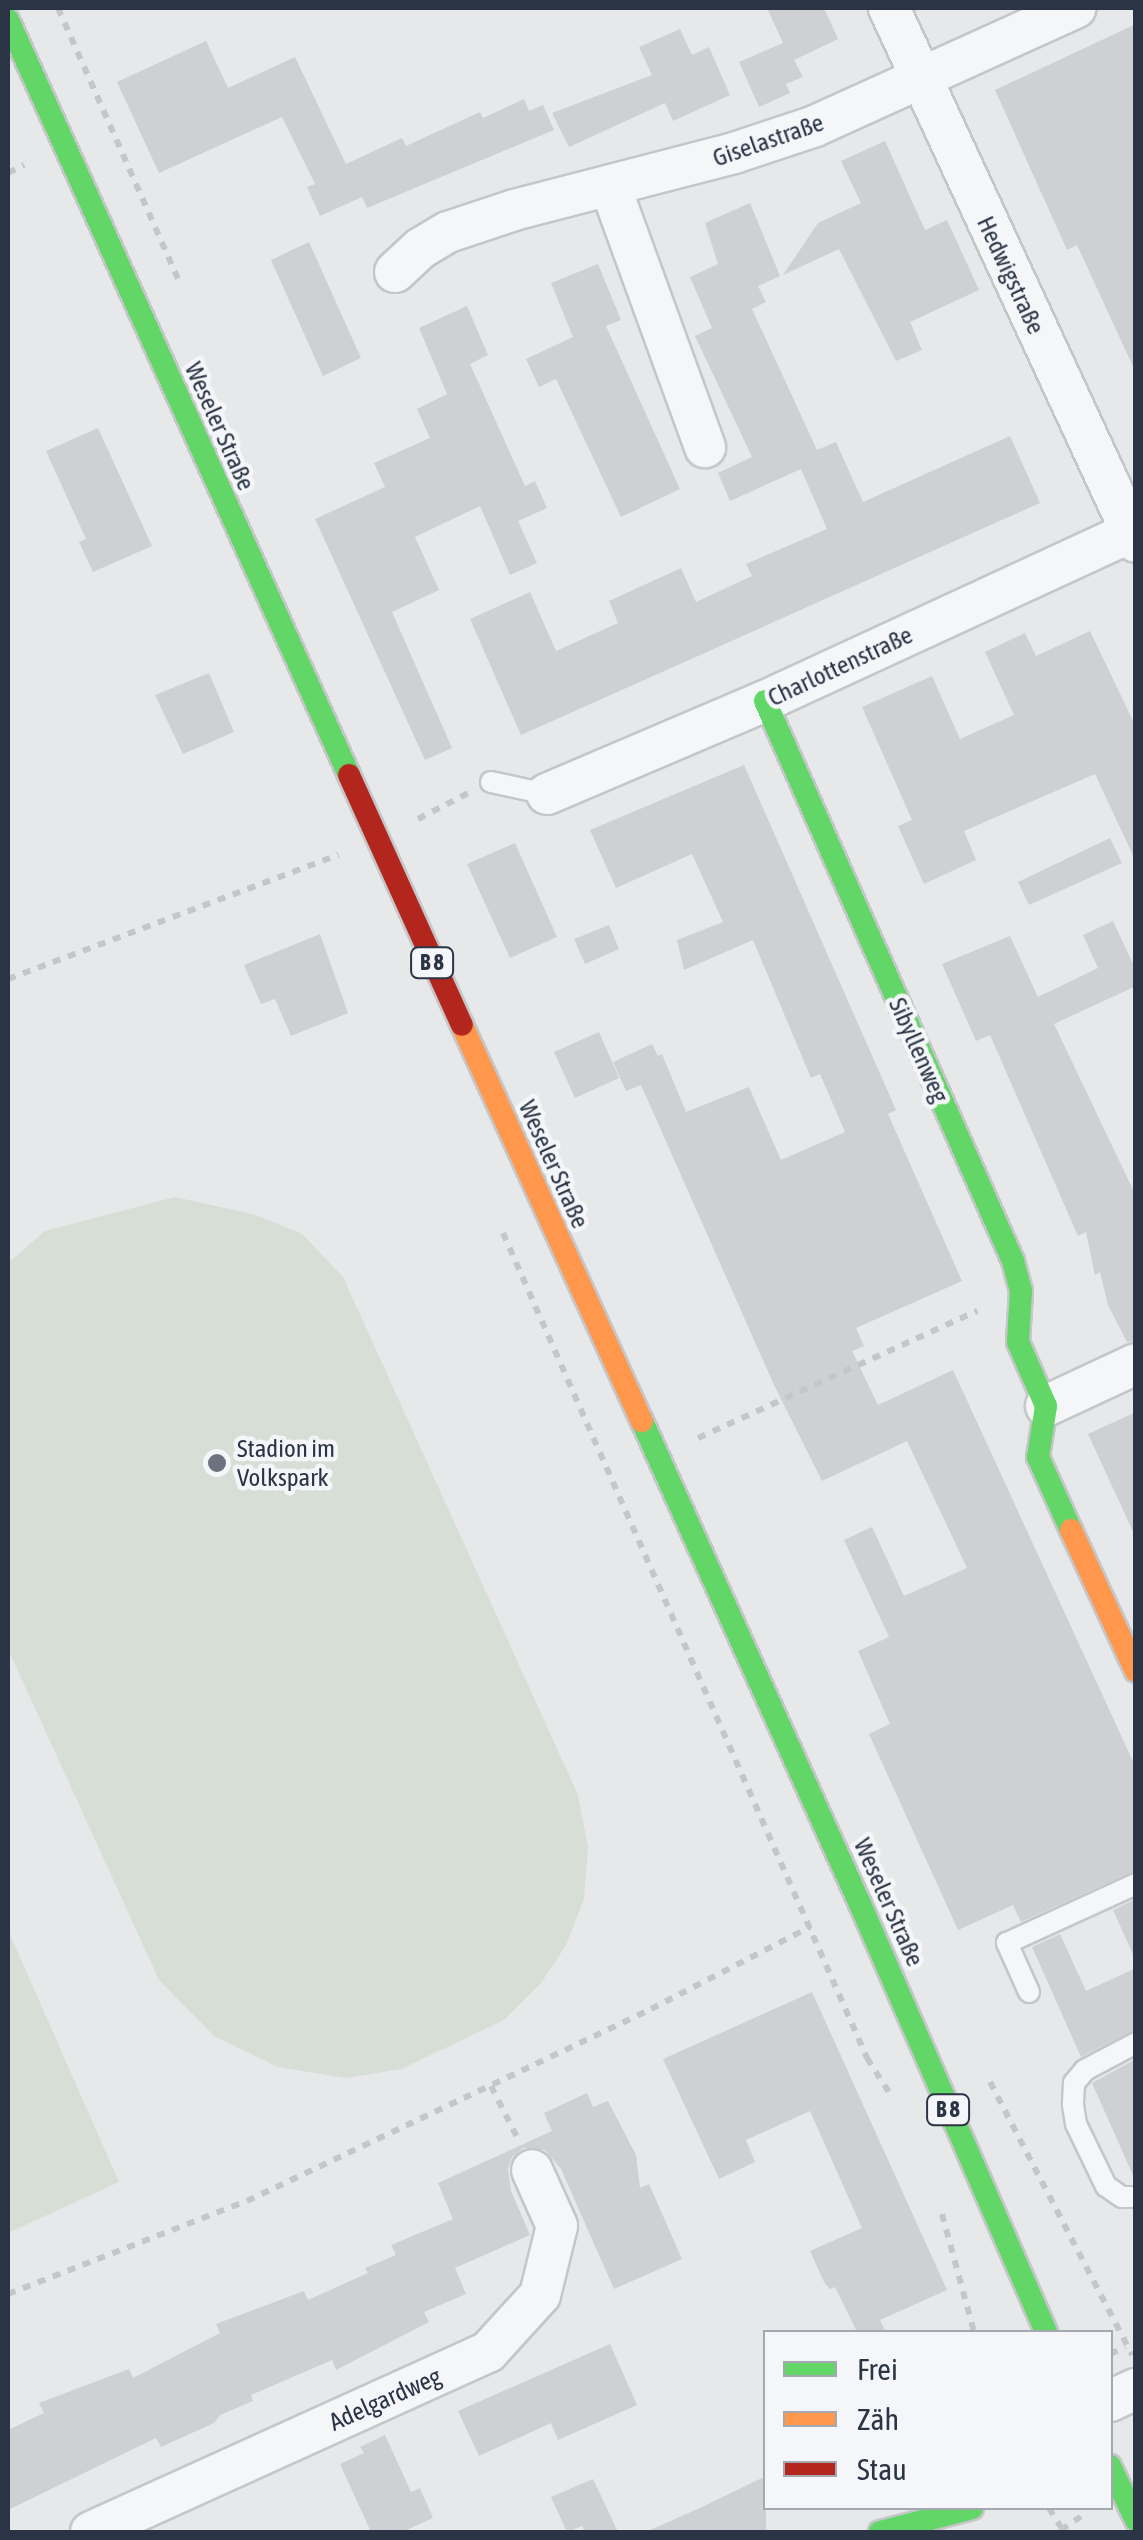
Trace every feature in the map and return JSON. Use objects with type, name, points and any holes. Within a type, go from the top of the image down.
[{"type":"main road","name":"Weseler Straße","points":[[8,20],[860,1904],[1045,2330]]},
{"type":"main road","name":"Sibyllenweg","points":[[765,701],[1013,1260],[1020,1291],[1018,1342],[1046,1406]]},
{"type":"main road","points":[[1046,1406],[1038,1457],[1136,1670]]},
{"type":"main road","points":[[1008,2314],[1010,2256]]},
{"type":"main road","points":[[1113,2470],[1136,2520]]},
{"type":"main road","points":[[869,2532],[905,2510]]},
{"type":"main road","points":[[880,2532],[964,2510]]},
{"type":"street","name":"Hedwigstraße","points":[[889,8],[1133,537]]},
{"type":"street","name":"Giselastraße","points":[[395,272],[421,248],[448,232],[751,148],[815,126],[1075,8]]},
{"type":"street","points":[[610,186],[705,447]]},
{"type":"street","name":"Charlottenstraße","points":[[546,794],[1133,537]]},
{"type":"street","points":[[1046,1406],[1136,1364]]},
{"type":"street","name":"Adelgardweg","points":[[91,2532],[488,2352],[540,2295],[557,2226],[532,2170]]},
{"type":"street","points":[[1113,2399],[1136,2388]]},
{"type":"street","points":[[1113,2461],[1136,2447]]},
{"type":"lane","points":[[492,782],[546,794]]},
{"type":"lane","points":[[1030,1992],[1007,1943],[1136,1884]]},
{"type":"lane","points":[[1136,2044],[1085,2070],[1074,2083],[1073,2104],[1076,2124],[1106,2186],[1122,2197],[1136,2197]]},
{"type":"path","points":[[18,153],[32,184]]},
{"type":"path","points":[[8,173],[24,166]]},
{"type":"path","points":[[418,819],[492,782]]},
{"type":"path","points":[[328,837],[345,874]]},
{"type":"path","points":[[8,979],[376,839]]},
{"type":"path","points":[[497,1219],[867,2058],[901,2112]]},
{"type":"path","points":[[688,1443],[1020,1291]]},
{"type":"path","points":[[8,2294],[246,2201],[491,2086],[860,1904]]},
{"type":"path","points":[[491,2086],[532,2170]]},
{"type":"path","points":[[941,2210],[973,2330]]},
{"type":"path","points":[[1113,2353],[1126,2347]]},
{"type":"path","points":[[1063,2531],[1091,2512]]},
{"type":"shaded area","name":"Stadion im Volkspark","points":[[175,1197],[256,1215],[302,1234],[343,1277],[578,1795],[588,1848],[584,1899],[566,1945],[541,1983],[504,2020],[401,2069],[346,2078],[278,2067],[214,2036],[159,1980],[8,1649],[8,1263],[45,1231]]},
{"type":"shaded area","points":[[8,1930],[119,2182],[8,2233]]},
{"type":"building","points":[[767,8],[824,8],[838,39],[794,60],[803,77],[786,84],[790,93],[759,107],[739,62],[783,43]]},
{"type":"building","points":[[1136,24],[1136,373],[1077,245],[1067,250],[995,90]]},
{"type":"building","points":[[680,29],[692,55],[709,47],[730,95],[673,121],[665,103],[569,147],[552,113],[652,75],[639,47]]},
{"type":"building","points":[[206,41],[228,88],[295,57],[346,164],[402,138],[406,146],[480,112],[483,118],[524,99],[529,111],[543,105],[554,130],[367,208],[362,197],[320,216],[307,187],[315,184],[282,117],[159,173],[117,82]]},
{"type":"building","points":[[885,141],[925,230],[947,220],[979,290],[910,322],[922,350],[896,361],[839,249],[783,275],[818,223],[861,203],[841,161]]},
{"type":"building","points":[[750,203],[780,276],[758,286],[766,302],[752,309],[817,450],[836,442],[863,502],[1010,436],[1040,503],[521,735],[470,619],[530,592],[556,651],[618,623],[609,601],[681,568],[696,602],[752,576],[746,564],[827,529],[801,469],[730,501],[718,473],[752,457],[695,336],[712,328],[690,277],[718,264],[705,223]]},
{"type":"building","points":[[309,242],[361,358],[323,376],[271,260]]},
{"type":"building","points":[[598,264],[621,320],[606,326],[680,489],[621,517],[556,379],[539,387],[526,359],[573,337],[551,283]]},
{"type":"building","points":[[467,306],[488,355],[470,364],[525,486],[535,481],[547,508],[518,521],[537,563],[510,575],[480,506],[415,537],[439,590],[392,612],[452,748],[425,760],[315,519],[385,487],[374,463],[430,438],[417,409],[447,394],[419,328]]},
{"type":"building","points":[[98,428],[152,546],[93,572],[79,542],[86,539],[46,451]]},
{"type":"building","points":[[1090,631],[1136,727],[1136,862],[1095,774],[964,831],[976,860],[924,884],[898,826],[912,820],[862,707],[932,676],[960,739],[1014,715],[985,652],[1025,633],[1036,656]]},
{"type":"building","points":[[209,673],[234,732],[183,754],[155,695]]},
{"type":"building","points":[[744,765],[896,1110],[888,1114],[962,1281],[856,1328],[864,1346],[852,1351],[878,1405],[953,1370],[1136,1768],[1136,1870],[1021,1922],[1013,1905],[958,1930],[869,1734],[890,1724],[858,1651],[889,1637],[844,1540],[872,1527],[904,1596],[967,1568],[907,1441],[822,1481],[774,1385],[641,1085],[626,1091],[613,1062],[652,1044],[658,1056],[662,1054],[686,1112],[749,1087],[781,1160],[845,1132],[820,1074],[811,1078],[753,940],[684,970],[677,940],[723,922],[692,854],[616,888],[590,830]]},
{"type":"building","points":[[1110,838],[1122,863],[1029,905],[1018,882]]},
{"type":"building","points":[[515,843],[557,937],[510,958],[467,864]]},
{"type":"building","points":[[1113,921],[1136,970],[1136,986],[1054,1024],[1136,1196],[1136,1341],[1127,1342],[1108,1305],[1100,1272],[1095,1275],[1086,1232],[1078,1236],[990,1035],[976,1041],[942,964],[1010,936],[1038,997],[1098,968],[1083,935]]},
{"type":"building","points":[[609,925],[619,949],[585,964],[574,939]]},
{"type":"building","points":[[320,934],[348,1013],[291,1036],[275,999],[261,1004],[244,965]]},
{"type":"building","points":[[599,1032],[619,1078],[575,1098],[554,1052]]},
{"type":"building","points":[[1136,1412],[1136,1538],[1088,1434]]},
{"type":"building","points":[[1136,1899],[1136,1961],[1113,1910]]},
{"type":"building","points":[[1060,1934],[1086,1991],[1136,1968],[1136,2029],[1081,2057],[1032,1947]]},
{"type":"building","points":[[812,1992],[947,2290],[880,2320],[885,2330],[856,2330],[835,2287],[830,2289],[824,2282],[810,2251],[862,2228],[810,2111],[746,2140],[755,2162],[719,2179],[663,2059]]},
{"type":"building","points":[[1136,2059],[1136,2182],[1092,2083]]},
{"type":"building","points":[[587,2093],[593,2107],[608,2101],[636,2155],[640,2188],[649,2184],[682,2259],[614,2289],[561,2169],[545,2150],[523,2148],[512,2157],[508,2169],[511,2191],[530,2235],[455,2268],[466,2294],[424,2312],[429,2322],[336,2370],[332,2360],[251,2395],[253,2401],[220,2415],[214,2423],[161,2447],[156,2438],[8,2510],[8,2430],[44,2413],[39,2403],[129,2369],[133,2378],[220,2333],[216,2324],[304,2291],[308,2300],[368,2273],[365,2268],[396,2255],[391,2245],[453,2219],[438,2183],[552,2131],[544,2113]]},
{"type":"building","points":[[610,2344],[637,2405],[558,2440],[551,2423],[479,2456],[458,2411]]},
{"type":"building","points":[[385,2435],[411,2492],[420,2488],[433,2518],[402,2532],[371,2532],[340,2464],[364,2453],[360,2447]]},
{"type":"building","points":[[763,2477],[766,2532],[646,2532]]},
{"type":"building","points":[[593,2479],[618,2532],[585,2532],[582,2526],[567,2532],[551,2497]]},
{"type":"traffic: fast","points":[[8,20],[349,775]]},
{"type":"traffic: fast","points":[[765,701],[1013,1261],[1021,1291],[1018,1342],[1046,1406],[1038,1457],[1071,1530]]},
{"type":"traffic: fast","points":[[642,1421],[860,1904],[1045,2330]]},
{"type":"traffic: fast","points":[[1113,2472],[1136,2520]]},
{"type":"traffic: fast","points":[[880,2532],[964,2510]]},
{"type":"traffic: slow","points":[[462,1025],[642,1421]]},
{"type":"traffic: slow","points":[[1071,1530],[1136,1671]]},
{"type":"traffic: jam","points":[[349,775],[462,1025]]},
{"type":"place","name":"Stadion im Volkspark","points":[[217,1463]]}]
